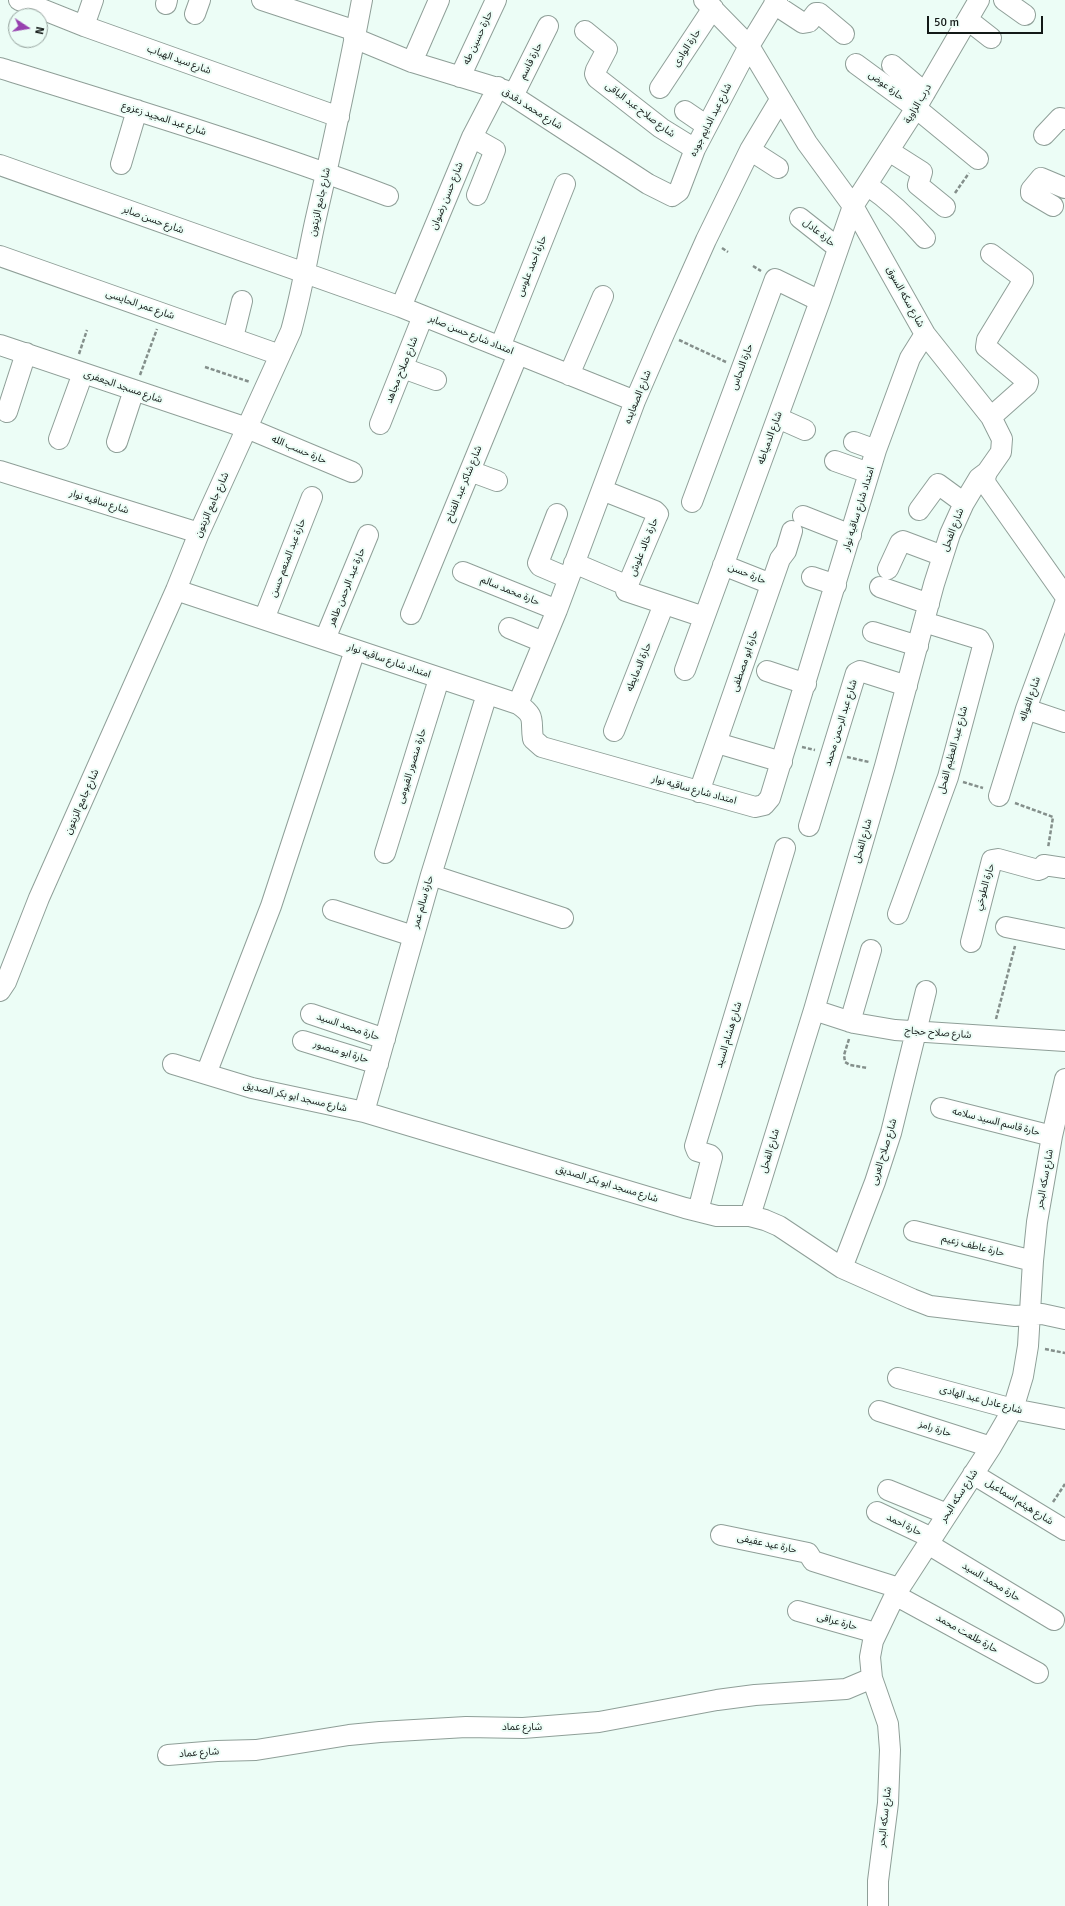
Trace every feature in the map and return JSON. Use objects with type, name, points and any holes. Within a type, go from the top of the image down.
[{"type":"street","name":"شارع سيد الهباب","points":[[19,0],[84,26],[339,117]]},
{"type":"street","points":[[84,26],[93,0]]},
{"type":"street","name":"شارع محمد دقدق","points":[[262,0],[355,34],[412,62],[506,92],[648,184],[669,195],[676,195]]},
{"type":"street","name":"شارع جامع الزيتون","points":[[0,991],[6,982],[39,898],[176,590],[199,533],[291,331],[305,275],[339,117],[362,0]]},
{"type":"street","points":[[412,62],[439,0]]},
{"type":"street","name":"حارة حسين طه","points":[[460,77],[496,0]]},
{"type":"street","name":"درب الزاوية","points":[[853,206],[920,101],[979,0]]},
{"type":"street","points":[[1004,0],[1026,15]]},
{"type":"street","points":[[776,2],[803,23],[809,22],[816,13],[844,34]]},
{"type":"street","name":"شارع عبد الدايم جوده","points":[[676,195],[706,126],[749,46],[776,2]]},
{"type":"street","name":"شارع سكه السوق","points":[[709,4],[749,46],[807,143],[853,206],[925,334],[991,417],[1002,439],[1001,452],[987,472]]},
{"type":"street","name":"حارة الوادى","points":[[660,88],[709,4]]},
{"type":"street","points":[[968,20],[992,38]]},
{"type":"street","name":"حارة قاسم","points":[[506,92],[548,26]]},
{"type":"street","name":"شارع صلاح عبد الباقى","points":[[585,31],[607,49],[596,70],[595,74],[597,78],[661,128],[695,149]]},
{"type":"street","name":"حارة عوض","points":[[856,64],[920,101]]},
{"type":"street","points":[[892,65],[920,101],[978,159]]},
{"type":"street","name":"شارع عبد المجيد زعزوع","points":[[0,68],[137,110],[326,173],[388,196]]},
{"type":"street","name":"شارع حسن رضوان","points":[[401,307],[472,137],[506,92]]},
{"type":"street","name":"شارع الصعايده","points":[[518,704],[556,610],[635,401],[664,334],[706,240],[750,150],[780,100]]},
{"type":"street","points":[[121,164],[137,110]]},
{"type":"street","points":[[685,110],[706,126]]},
{"type":"street","points":[[1044,135],[1060,118],[1065,119]]},
{"type":"street","points":[[472,137],[492,147],[494,150],[477,195]]},
{"type":"street","points":[[750,150],[778,168]]},
{"type":"street","points":[[889,151],[922,172],[918,185],[946,207]]},
{"type":"street","name":"شارع حسن صابر","points":[[0,165],[305,275]]},
{"type":"street","points":[[1053,206],[1032,194],[1031,190],[1041,178],[1065,188]]},
{"type":"street","name":"حارة احمد علوس","points":[[509,350],[565,184]]},
{"type":"street","points":[[867,184],[893,203],[908,217],[925,238]]},
{"type":"street","name":"شارع الدمياطه","points":[[685,670],[778,418],[853,206]]},
{"type":"street","name":"حارة عادل","points":[[800,218],[838,248]]},
{"type":"street","points":[[991,254],[1023,278],[1023,281],[987,340],[986,347],[1028,382],[1027,385],[991,417]]},
{"type":"street","name":"شارع عمر الحايسى","points":[[0,256],[280,355]]},
{"type":"street","name":"امتداد شارع حسن صابر","points":[[305,275],[401,307],[635,401]]},
{"type":"street","name":"حارة النحاس","points":[[692,502],[776,279],[820,301]]},
{"type":"street","points":[[569,375],[603,296]]},
{"type":"street","points":[[233,338],[242,301]]},
{"type":"street","name":"شارع صلاح مجاهد","points":[[380,424],[423,316]]},
{"type":"street","name":"امتداد شارع ساقيه نوار","points":[[176,590],[439,679],[518,704],[527,710],[532,717],[533,739],[542,747],[755,807],[764,805],[770,798],[782,762],[876,450],[910,358],[925,334]]},
{"type":"street","name":"شارع مسجد الجعفرى","points":[[0,345],[247,428]]},
{"type":"street","name":"شارع شاكر عبد الفتاح","points":[[411,614],[470,471],[509,350]]},
{"type":"street","points":[[7,412],[26,353]]},
{"type":"street","points":[[403,368],[436,380]]},
{"type":"street","points":[[59,439],[78,371]]},
{"type":"street","points":[[117,442],[134,390]]},
{"type":"street","points":[[778,418],[805,430]]},
{"type":"street","name":"حارة حسب الله","points":[[247,428],[352,472]]},
{"type":"street","points":[[854,442],[876,450]]},
{"type":"street","points":[[835,461],[869,473]]},
{"type":"street","name":"شارع سافيه نوار","points":[[0,471],[199,533]]},
{"type":"street","points":[[470,471],[497,481]]},
{"type":"street","points":[[987,472],[985,478],[986,484],[1065,596]]},
{"type":"street","name":"شارع الفحل","points":[[750,1216],[814,1010],[950,534],[964,503],[979,478],[987,472]]},
{"type":"street","points":[[919,510],[938,484],[964,503]]},
{"type":"street","name":"حارة خالد علوش","points":[[571,571],[621,584],[629,582],[657,516],[657,512],[655,511],[602,490]]},
{"type":"street","name":"حارة عبد المنعم حسن","points":[[264,619],[312,497]]},
{"type":"street","points":[[557,514],[538,563],[540,566],[571,571]]},
{"type":"street","name":"حارة ابو مصطفى","points":[[699,792],[780,559],[786,551],[798,524],[851,535]]},
{"type":"street","name":"حارة عبد الرحمن طاهر","points":[[325,640],[368,535]]},
{"type":"street","points":[[888,569],[900,543],[903,541],[943,556]]},
{"type":"street","name":"حارة حسن","points":[[723,565],[771,584]]},
{"type":"street","name":"حارة محمد سالم","points":[[463,572],[556,610]]},
{"type":"street","points":[[812,577],[836,586]]},
{"type":"street","points":[[880,587],[927,613]]},
{"type":"street","points":[[626,591],[704,618]]},
{"type":"street","name":"شارع الفواله","points":[[999,796],[1026,709],[1065,603]]},
{"type":"street","name":"حارة الدمايطه","points":[[614,731],[664,604]]},
{"type":"street","name":"شارع عبد العظيم الفحل","points":[[898,914],[948,777],[983,646],[982,641],[927,613]]},
{"type":"street","points":[[509,628],[543,642]]},
{"type":"street","points":[[873,632],[918,646]]},
{"type":"street","points":[[206,1074],[271,906],[355,650]]},
{"type":"street","points":[[767,671],[806,684]]},
{"type":"street","name":"شارع عبد الرحمن محمد","points":[[809,826],[856,673],[860,671],[907,686]]},
{"type":"street","name":"حارة منصور الفيومى","points":[[385,853],[439,679]]},
{"type":"street","name":"حارة سالم عمر","points":[[364,1112],[413,936],[487,694]]},
{"type":"street","points":[[1026,709],[1065,722]]},
{"type":"street","points":[[716,743],[782,762]]},
{"type":"street","name":"شارع هشام السيد","points":[[698,1211],[712,1157],[697,1151],[695,1146],[786,848]]},
{"type":"street","name":"حارة الطوخي","points":[[971,942],[992,860],[998,859],[1038,870],[1044,866],[1065,868]]},
{"type":"street","points":[[431,875],[563,918]]},
{"type":"street","points":[[333,910],[413,936]]},
{"type":"street","points":[[1012,929],[1065,939]]},
{"type":"street","points":[[852,1023],[871,950]]},
{"type":"street","name":"شارع صلاح العربى","points":[[842,1268],[875,1182],[891,1133],[926,990]]},
{"type":"street","name":"شارع صلاح حجاج","points":[[814,1010],[852,1023],[916,1032],[1065,1041]]},
{"type":"street","name":"حارة محمد السيد","points":[[311,1014],[385,1039]]},
{"type":"street","name":"حارة ابو منصور","points":[[303,1041],[378,1064]]},
{"type":"street","name":"شارع مسجد ابو بكر الصديق","points":[[172,1064],[252,1088],[364,1112],[698,1211],[730,1217],[750,1216],[779,1226],[842,1268],[930,1306],[1015,1316],[1042,1314],[1065,1319]]},
{"type":"street","name":"شارع سكه البحر","points":[[878,1906],[878,1881],[888,1804],[890,1750],[888,1724],[872,1678],[870,1657],[876,1633],[897,1591],[991,1447],[1013,1409],[1023,1376],[1031,1314],[1033,1261],[1065,1079]]},
{"type":"street","name":"حارة قاسم السيد سلامه","points":[[941,1108],[1057,1129]]},
{"type":"street","name":"حارة عاطف زعيم","points":[[914,1231],[1033,1261]]},
{"type":"street","name":"شارع عادل عبد الهادى","points":[[898,1378],[1013,1409],[1065,1419]]},
{"type":"street","name":"حارة رامز","points":[[879,1411],[991,1447]]},
{"type":"street","name":"شارع هيثم اسماعيل","points":[[973,1474],[1065,1530]]},
{"type":"street","points":[[888,1490],[947,1514]]},
{"type":"street","name":"حارة احمد","points":[[877,1512],[930,1541]]},
{"type":"street","name":"حارة عيد عفيفى","points":[[721,1535],[808,1553],[812,1556],[813,1561],[897,1591]]},
{"type":"street","name":"حارة محمد السيد","points":[[930,1541],[1054,1620]]},
{"type":"street","name":"حارة طلعت محمد","points":[[897,1591],[1038,1673]]},
{"type":"street","name":"حارة عراقى","points":[[798,1611],[876,1633]]},
{"type":"street","name":"شارع عماد","points":[[168,1755],[217,1751],[256,1750],[349,1735],[380,1732],[466,1727],[530,1728],[599,1722],[717,1700],[846,1689],[872,1678]]},
{"type":"path","points":[[946,207],[978,159]]},
{"type":"path","points":[[134,390],[162,313]]},
{"type":"path","points":[[78,371],[88,330]]},
{"type":"path","points":[[664,334],[742,369]]},
{"type":"path","points":[[205,367],[266,388]]},
{"type":"path","points":[[948,777],[984,788],[999,796],[1053,817],[1044,866]]},
{"type":"path","points":[[992,1036],[1012,929]]},
{"type":"path","points":[[852,1023],[844,1055],[845,1062],[850,1065],[867,1068]]},
{"type":"path","points":[[1044,1517],[1065,1484]]}]
